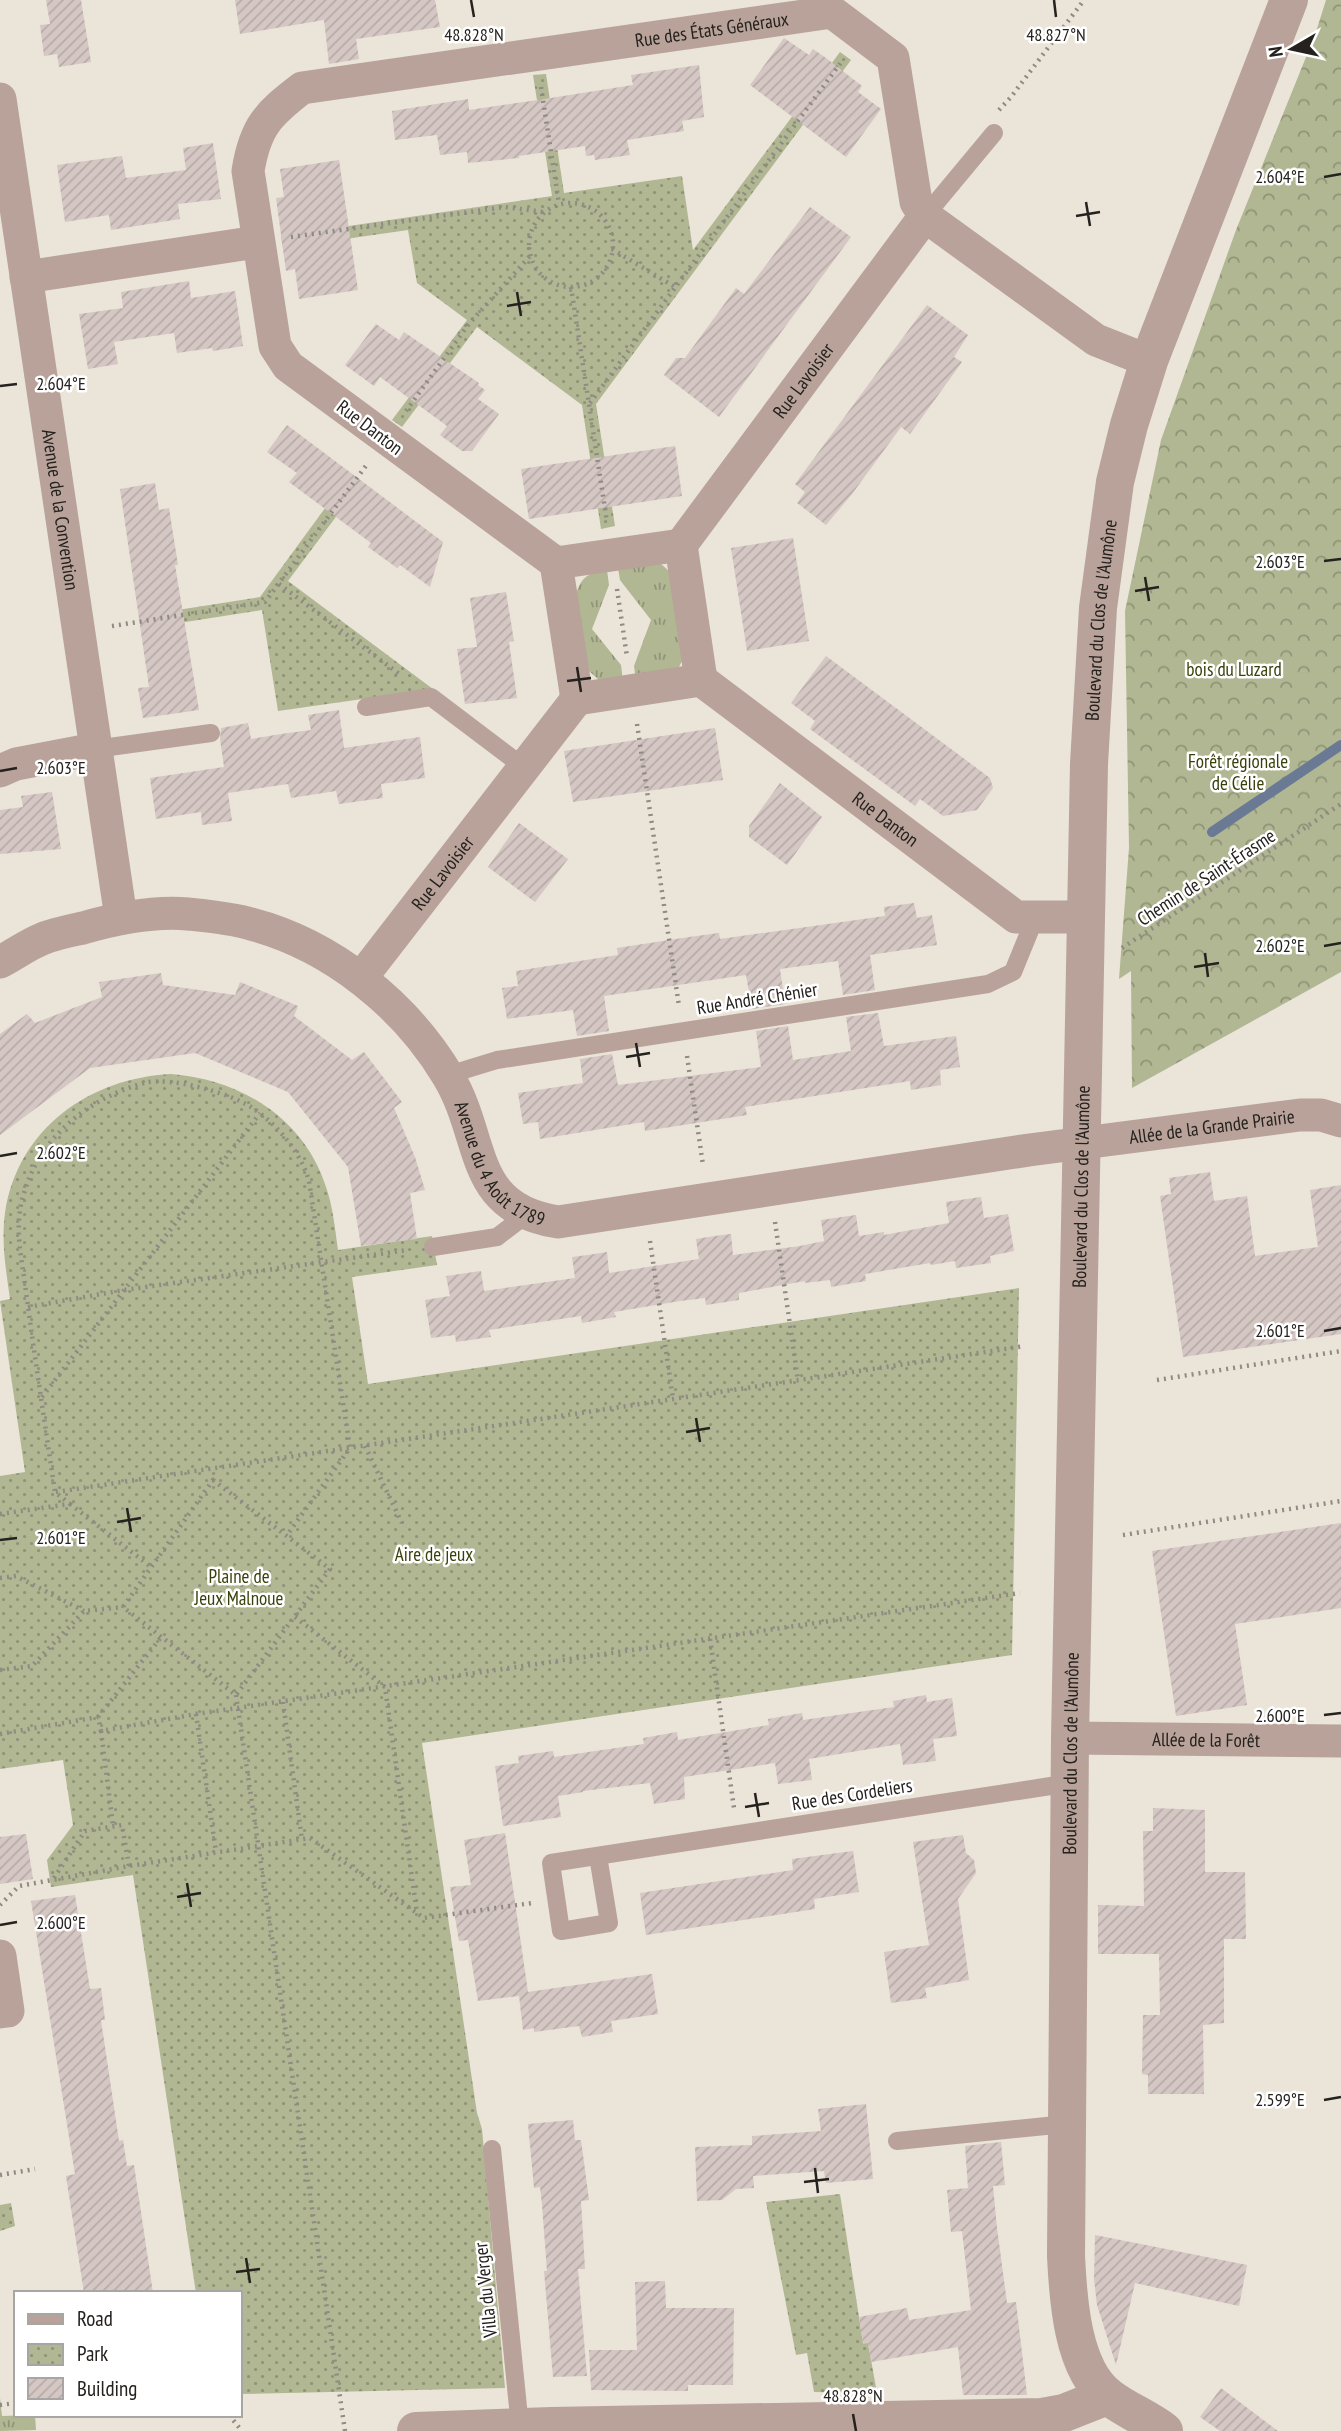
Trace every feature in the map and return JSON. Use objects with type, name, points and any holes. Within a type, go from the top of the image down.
[{"type":"street","name":"Boulevard du Clos de l'Aumône","points":[[1107,2396],[1084,2361],[1068,2293],[1066,2124],[1085,917],[1089,764],[1098,608],[1115,482],[1149,361],[1289,0]]},
{"type":"street","name":"Rue des États Généraux","points":[[257,242],[248,171],[252,144],[274,110],[302,88],[832,12],[857,18],[893,58],[916,202],[925,216]]},
{"type":"street","name":"Avenue de la Convention","points":[[0,99],[121,918]]},
{"type":"street","points":[[925,216],[1097,340],[1149,361]]},
{"type":"street","name":"Rue Lavoisier","points":[[681,545],[925,216]]},
{"type":"street","points":[[26,277],[257,242]]},
{"type":"street","name":"Rue Danton","points":[[257,242],[275,346],[288,366],[556,563]]},
{"type":"street","points":[[681,545],[701,681],[577,699],[556,563],[681,545]]},
{"type":"street","name":"Rue Danton","points":[[701,681],[1016,917],[1085,917]]},
{"type":"street","name":"Rue Lavoisier","points":[[361,978],[577,699]]},
{"type":"street","points":[[0,771],[16,764],[95,750]]},
{"type":"street","name":"Avenue du 4 Août 1789","points":[[0,962],[42,939],[121,918],[185,913],[250,923],[306,945],[361,978],[381,995],[415,1032],[448,1075],[462,1102],[491,1185],[505,1201],[527,1214],[558,1222],[1082,1144]]},
{"type":"street","name":"Allée de la Grande Prairie","points":[[1082,1144],[1300,1115],[1321,1115],[1341,1121]]},
{"type":"street","name":"Allée de la Forêt","points":[[1070,1738],[1341,1741]]},
{"type":"street","points":[[0,1956],[8,2011],[0,2012]]},
{"type":"street","points":[[416,2431],[763,2426],[1042,2417],[1064,2413],[1107,2396],[1164,2431]]},
{"type":"lane","points":[[925,216],[993,125]]},
{"type":"lane","points":[[366,707],[431,697],[525,768]]},
{"type":"lane","points":[[95,750],[211,733]]},
{"type":"lane","name":"Rue André Chénier","points":[[448,1075],[497,1060],[988,984],[1013,972],[1035,918]]},
{"type":"lane","points":[[433,1247],[497,1237],[527,1214]]},
{"type":"lane","name":"Rue des Cordeliers","points":[[598,1856],[609,1923],[561,1931],[551,1863],[1070,1783]]},
{"type":"lane","points":[[897,2141],[1066,2124]]},
{"type":"lane","name":"Villa du Verger","points":[[492,2148],[542,2428]]},
{"type":"path","points":[[993,125],[1084,0]]},
{"type":"path","points":[[590,404],[675,287],[857,18]]},
{"type":"path","points":[[537,55],[559,204]]},
{"type":"path","points":[[573,202],[598,212],[607,223],[611,235],[610,261],[603,272],[594,280],[571,287],[557,285],[545,279],[530,256],[530,232],[543,212],[559,204],[573,202]]},
{"type":"path","points":[[257,242],[505,207],[543,212]]},
{"type":"path","points":[[612,249],[675,287]]},
{"type":"path","points":[[78,631],[265,603],[468,325],[530,256]]},
{"type":"path","points":[[571,287],[708,1199]]},
{"type":"path","points":[[279,584],[431,697]]},
{"type":"path","name":"Chemin de Saint-Érasme","points":[[1086,973],[1341,804]]},
{"type":"path","points":[[151,1567],[55,1492],[17,1232],[24,1192],[32,1171],[52,1138],[66,1124],[115,1093],[145,1082],[192,1085],[248,1105],[260,1113],[286,1140],[307,1172],[350,1448],[287,1535]]},
{"type":"path","points":[[41,1398],[260,1113]]},
{"type":"path","points":[[771,1189],[797,1380]]},
{"type":"path","points":[[645,1208],[674,1399]]},
{"type":"path","points":[[28,1307],[124,1290],[433,1247]]},
{"type":"path","points":[[55,1492],[1025,1346]]},
{"type":"path","points":[[1157,1380],[1341,1351]]},
{"type":"path","points":[[365,1446],[402,1523]]},
{"type":"path","points":[[123,1607],[213,1480],[211,1467]]},
{"type":"path","points":[[213,1480],[330,1569],[236,1695]]},
{"type":"path","points":[[1123,1535],[1341,1501]]},
{"type":"path","points":[[0,1514],[70,1504]]},
{"type":"path","points":[[0,1578],[16,1576],[84,1611],[123,1607],[236,1695],[345,2431]]},
{"type":"path","points":[[101,1731],[196,1714],[1020,1593]]},
{"type":"path","points":[[0,1670],[32,1666],[84,1611]]},
{"type":"path","points":[[295,1617],[385,1686],[417,1914]]},
{"type":"path","points":[[0,1734],[98,1717],[162,1636]]},
{"type":"path","points":[[710,1639],[738,1833]]},
{"type":"path","points":[[283,1702],[302,1840]]},
{"type":"path","points":[[196,1714],[216,1852]]},
{"type":"path","points":[[98,1717],[113,1826]]},
{"type":"path","points":[[53,1879],[85,1830],[122,1825],[129,1866]]},
{"type":"path","points":[[0,1905],[19,1886],[310,1838],[417,1914],[428,1918],[556,1900]]},
{"type":"path","points":[[0,2175],[35,2169]]},
{"type":"path","points":[[231,2417],[242,2431]]},
{"type":"green space","name":"Forêt régionale de Célie","points":[[1326,0],[1341,0],[1341,972],[1132,1088],[1131,971],[1119,979],[1129,848],[1125,611],[1161,440],[1236,230],[1315,35]]},
{"type":"green space","points":[[840,52],[851,60],[596,404],[615,526],[601,529],[582,405],[477,327],[402,427],[392,420],[467,320],[417,283],[408,230],[283,248],[281,236],[552,196],[533,75],[546,74],[564,193],[682,176],[693,250]]},
{"type":"green space","points":[[350,474],[362,482],[288,581],[433,689],[278,711],[262,610],[153,627],[152,614],[260,597]]},
{"type":"green space","points":[[661,564],[669,571],[683,659],[679,667],[636,680],[634,666],[651,620],[620,580],[618,568]]},
{"type":"green space","points":[[607,570],[609,585],[592,629],[621,665],[623,682],[600,681],[589,671],[576,595],[587,576]]},
{"type":"green space","name":"Plaine de Jeux Malnoue","points":[[171,1074],[197,1077],[221,1084],[266,1106],[285,1122],[302,1141],[316,1163],[326,1187],[338,1250],[432,1236],[437,1265],[352,1277],[368,1384],[1019,1288],[1012,1655],[422,1743],[477,2113],[482,2129],[505,2388],[242,2394],[242,2291],[196,2291],[133,1875],[51,1887],[47,1860],[73,1825],[63,1760],[0,1769],[0,1476],[25,1472],[0,1301],[10,1299],[4,1245],[5,1213],[13,1183],[25,1156],[42,1133],[62,1113],[86,1097],[113,1085]]},
{"type":"green space","points":[[840,2194],[863,2343],[868,2343],[877,2393],[814,2392],[807,2353],[796,2355],[766,2202]]},
{"type":"green space","points":[[11,2203],[15,2226],[0,2231],[0,2205]]},
{"type":"green space","points":[[0,2398],[2,2416],[35,2417],[36,2430],[0,2431]]},
{"type":"building","points":[[46,0],[81,0],[91,62],[59,67],[57,54],[44,56],[40,25],[50,24]]},
{"type":"building","points":[[235,0],[435,0],[440,27],[356,39],[359,59],[329,64],[324,20],[240,34]]},
{"type":"building","points":[[784,38],[809,55],[813,49],[826,58],[862,86],[858,92],[881,109],[846,157],[750,85]]},
{"type":"building","points":[[699,65],[704,117],[682,121],[684,131],[627,140],[630,155],[595,160],[594,155],[586,156],[585,146],[519,158],[468,163],[467,152],[440,155],[437,135],[395,140],[392,111],[468,99],[469,110],[538,100],[633,85],[631,75]]},
{"type":"building","points":[[213,143],[221,199],[178,204],[180,219],[111,230],[109,215],[65,222],[57,165],[122,156],[126,178],[186,170],[183,148]]},
{"type":"building","points":[[339,160],[358,290],[299,299],[295,269],[286,271],[276,198],[284,197],[280,169]]},
{"type":"building","points":[[810,207],[851,237],[719,417],[664,375],[676,358],[685,358],[736,288],[744,294]]},
{"type":"building","points":[[189,281],[191,298],[235,291],[243,346],[177,353],[174,333],[114,342],[118,364],[88,369],[79,314],[123,308],[121,292]]},
{"type":"building","points":[[927,305],[968,335],[954,357],[962,362],[910,434],[901,427],[826,525],[797,503],[805,492],[795,484]]},
{"type":"building","points":[[376,324],[399,340],[404,332],[479,383],[485,390],[478,399],[499,414],[472,451],[462,451],[440,435],[447,426],[380,377],[374,386],[345,365]]},
{"type":"building","points":[[287,425],[443,542],[430,587],[400,565],[397,568],[368,547],[371,543],[289,482],[297,473],[267,452]]},
{"type":"building","points":[[675,446],[682,496],[529,519],[521,469]]},
{"type":"building","points":[[155,483],[159,510],[169,508],[178,565],[175,565],[199,710],[143,718],[138,688],[149,687],[120,489]]},
{"type":"building","points":[[793,538],[809,641],[747,651],[731,548]]},
{"type":"building","points":[[506,592],[514,641],[509,642],[517,698],[465,704],[457,649],[477,647],[470,598]]},
{"type":"building","points":[[826,656],[990,778],[993,788],[977,810],[943,816],[920,799],[915,806],[810,729],[815,721],[791,703]]},
{"type":"building","points":[[339,710],[344,748],[420,737],[425,778],[381,784],[383,798],[339,804],[336,791],[291,798],[288,784],[228,793],[232,821],[202,825],[201,812],[156,819],[150,778],[224,767],[221,728],[248,723],[251,739],[311,730],[308,715]]},
{"type":"building","points":[[715,728],[723,780],[573,802],[564,751]]},
{"type":"building","points":[[780,783],[822,817],[787,865],[749,837],[749,826]]},
{"type":"building","points":[[52,792],[61,849],[0,854],[0,810],[23,807],[21,796]]},
{"type":"building","points":[[519,823],[568,859],[535,902],[488,867]]},
{"type":"building","points":[[914,903],[917,918],[932,915],[937,945],[870,955],[875,990],[843,995],[838,961],[780,969],[785,1004],[752,1009],[746,975],[604,996],[609,1031],[577,1036],[573,1010],[507,1019],[502,988],[518,986],[516,971],[618,955],[617,948],[689,937],[719,933],[720,939],[885,916],[884,907]]},
{"type":"building","points":[[161,973],[163,985],[235,995],[240,982],[298,1006],[294,1016],[352,1060],[364,1052],[402,1102],[394,1108],[415,1157],[425,1190],[410,1193],[417,1239],[361,1246],[348,1167],[288,1092],[195,1053],[90,1068],[0,1135],[0,1034],[27,1014],[35,1023],[102,997],[99,982]]},
{"type":"building","points":[[878,1013],[884,1046],[956,1036],[960,1067],[940,1070],[941,1085],[911,1090],[910,1081],[745,1107],[747,1115],[645,1131],[644,1122],[540,1139],[538,1122],[523,1124],[518,1093],[583,1083],[580,1059],[612,1054],[618,1085],[761,1067],[756,1031],[788,1026],[793,1060],[851,1051],[846,1017]]},
{"type":"building","points":[[1210,1172],[1214,1201],[1247,1196],[1255,1256],[1318,1247],[1310,1190],[1341,1185],[1341,1334],[1183,1357],[1160,1196],[1171,1194],[1169,1178]]},
{"type":"building","points":[[981,1197],[984,1218],[1008,1214],[1014,1251],[990,1256],[991,1263],[956,1268],[955,1261],[930,1263],[865,1274],[866,1281],[831,1287],[830,1280],[805,1281],[739,1293],[739,1300],[706,1305],[705,1298],[680,1301],[614,1312],[616,1317],[582,1323],[581,1316],[489,1330],[491,1337],[456,1342],[455,1335],[431,1338],[425,1300],[450,1296],[446,1276],[481,1271],[484,1291],[575,1278],[572,1257],[607,1252],[609,1273],[699,1259],[696,1239],[715,1236],[731,1234],[733,1255],[800,1246],[824,1241],[821,1220],[856,1215],[859,1236],[884,1232],[884,1235],[949,1223],[946,1202]]},
{"type":"building","points":[[1341,1523],[1341,1608],[1235,1624],[1247,1705],[1176,1716],[1152,1551]]},
{"type":"building","points":[[926,1695],[927,1702],[952,1698],[957,1736],[933,1739],[936,1761],[903,1765],[900,1744],[809,1759],[812,1780],[778,1784],[775,1763],[684,1777],[685,1799],[654,1804],[650,1783],[583,1791],[558,1796],[561,1817],[503,1826],[495,1766],[519,1763],[518,1756],[553,1751],[554,1757],[644,1744],[643,1738],[677,1732],[678,1740],[769,1725],[768,1719],[802,1713],[803,1720],[894,1707],[893,1701]]},
{"type":"building","points":[[1153,1808],[1205,1810],[1205,1872],[1245,1872],[1246,1939],[1224,1939],[1224,2023],[1203,2025],[1204,2094],[1148,2094],[1148,2075],[1142,2074],[1143,2015],[1160,2015],[1159,1954],[1098,1954],[1098,1905],[1144,1906],[1143,1831],[1153,1831]]},
{"type":"building","points":[[505,1833],[528,1992],[652,1974],[658,2014],[611,2021],[613,2032],[582,2037],[579,2026],[534,2032],[534,2028],[523,2030],[519,1996],[478,2001],[468,1940],[459,1941],[450,1887],[471,1885],[464,1840]]},
{"type":"building","points":[[26,1834],[33,1879],[0,1884],[0,1837]]},
{"type":"building","points":[[963,1835],[966,1853],[974,1860],[976,1873],[958,1899],[969,1980],[925,1988],[927,1998],[891,2003],[884,1952],[929,1945],[913,1842]]},
{"type":"building","points":[[853,1851],[859,1892],[814,1899],[815,1909],[646,1935],[640,1893],[793,1870],[792,1859]]},
{"type":"building","points":[[75,1895],[90,1989],[101,1988],[105,2020],[101,2020],[119,2141],[123,2140],[127,2166],[134,2165],[153,2291],[84,2291],[66,2176],[75,2174],[31,1901]]},
{"type":"building","points":[[866,2104],[873,2179],[826,2183],[824,2171],[753,2176],[754,2188],[736,2189],[722,2200],[697,2201],[695,2147],[752,2145],[752,2136],[821,2131],[818,2109]]},
{"type":"building","points":[[573,2120],[575,2140],[581,2140],[589,2200],[581,2201],[585,2269],[578,2269],[587,2376],[553,2377],[544,2271],[547,2271],[542,2205],[540,2187],[534,2188],[528,2124]]},
{"type":"building","points":[[1001,2142],[1005,2185],[993,2186],[997,2228],[1007,2303],[1016,2302],[1027,2395],[963,2395],[958,2347],[871,2362],[868,2343],[863,2344],[859,2317],[907,2308],[909,2320],[971,2310],[962,2231],[951,2232],[947,2190],[968,2188],[965,2146]]},
{"type":"building","points":[[1095,2235],[1247,2265],[1239,2306],[1135,2283],[1116,2365],[1097,2305],[1094,2279]]},
{"type":"building","points":[[665,2281],[666,2308],[734,2308],[733,2385],[688,2385],[688,2391],[591,2390],[589,2350],[637,2350],[635,2282]]},
{"type":"building","points":[[1221,2388],[1278,2431],[1220,2431],[1200,2417]]},
{"type":"waterway","points":[[1212,832],[1341,745]]},
{"type":"park label","name":"bois du Luzard","points":[[1234,669]]},
{"type":"park label","name":"Aire de jeux","points":[[434,1554]]}]
